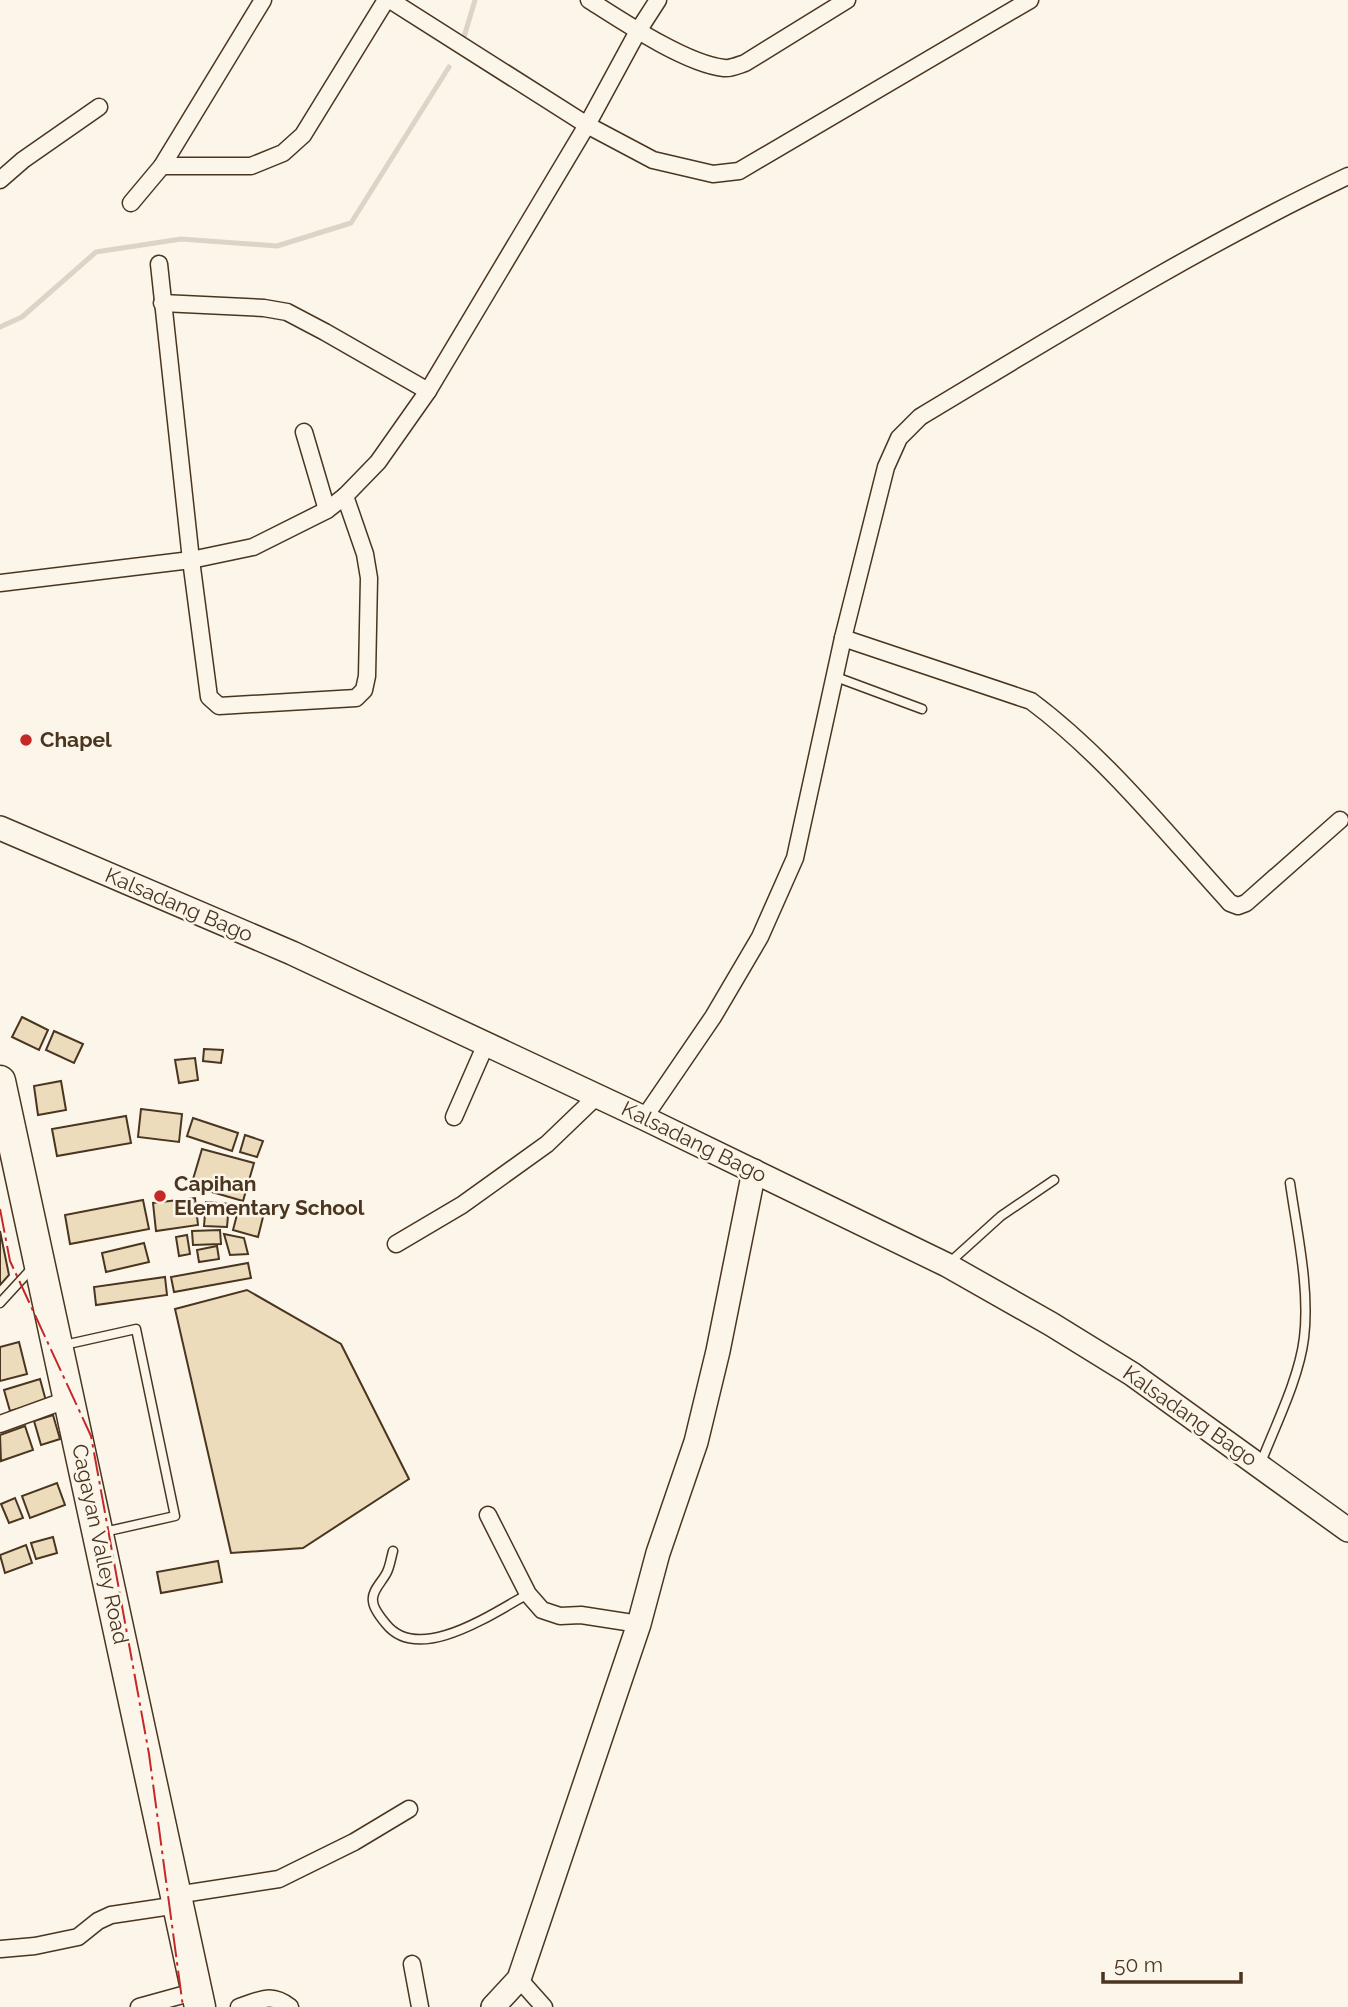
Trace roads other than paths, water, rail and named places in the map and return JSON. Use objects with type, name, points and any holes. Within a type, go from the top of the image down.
[{"type":"highway","name":"Cagayan Valley Road","points":[[0,1081],[5,1134],[39,1259],[199,1999]]},
{"type":"main road","name":"Kalsadang Bago","points":[[0,828],[292,953],[947,1265],[1132,1374],[1348,1530]]},
{"type":"main road","points":[[493,2007],[519,1979],[639,1624],[658,1553],[696,1442],[718,1351],[754,1171]]},
{"type":"street","points":[[131,202],[162,166],[263,0]]},
{"type":"street","points":[[162,166],[251,166],[283,153],[303,135],[388,0],[587,125],[653,160],[713,174],[739,171],[1030,0]]},
{"type":"street","points":[[589,0],[638,31],[702,62],[727,69],[745,63],[847,0]]},
{"type":"street","points":[[0,583],[191,559],[253,547],[327,510],[345,496],[378,462],[428,391],[587,125],[658,0]]},
{"type":"street","points":[[0,180],[23,160],[99,107]]},
{"type":"street","points":[[643,1118],[713,1017],[760,937],[795,858],[843,638],[886,467],[899,438],[920,416],[1134,289],[1296,201],[1348,176]]},
{"type":"street","points":[[159,264],[209,697],[219,706],[356,698],[364,690],[368,676],[369,578],[365,554],[345,496]]},
{"type":"street","points":[[162,303],[264,308],[287,312],[428,391]]},
{"type":"street","points":[[304,432],[327,510]]},
{"type":"street","points":[[843,638],[1031,701],[1053,718],[1113,775],[1230,903],[1238,906],[1246,903],[1339,820]]},
{"type":"street","points":[[454,1116],[486,1044]]},
{"type":"street","points":[[396,1244],[462,1205],[547,1144],[597,1096]]},
{"type":"street","points":[[0,1424],[69,1399]]},
{"type":"street","points":[[488,1516],[528,1594],[542,1610],[560,1616],[581,1615],[639,1624]]},
{"type":"street","points":[[1,1949],[78,1937],[98,1921],[111,1915],[279,1879],[354,1842],[409,1809]]},
{"type":"street","points":[[412,1964],[420,2007]]},
{"type":"street","points":[[519,1979],[544,2007]]},
{"type":"street","points":[[239,2007],[267,1998],[276,1998],[290,2007]]},
{"type":"street","points":[[139,2007],[199,1999]]},
{"type":"lane","points":[[836,677],[922,709]]},
{"type":"lane","points":[[947,1265],[1001,1216],[1054,1180]]},
{"type":"lane","points":[[1260,1465],[1304,1340],[1306,1309],[1290,1183]]},
{"type":"lane","points":[[0,1303],[39,1259]]},
{"type":"lane","points":[[58,1346],[136,1329],[175,1516],[98,1533]]},
{"type":"lane","points":[[393,1551],[388,1570],[373,1596],[372,1603],[395,1634],[416,1641],[458,1631],[528,1594]]},
{"type":"waterway","points":[[464,37],[475,0]]},
{"type":"waterway","points":[[0,327],[22,317],[96,252],[181,239],[277,246],[351,223],[449,67]]},
{"type":"place","name":"Chapel","points":[[26,740]]},
{"type":"place","name":"Capihan Elementary School","points":[[160,1196]]}]
